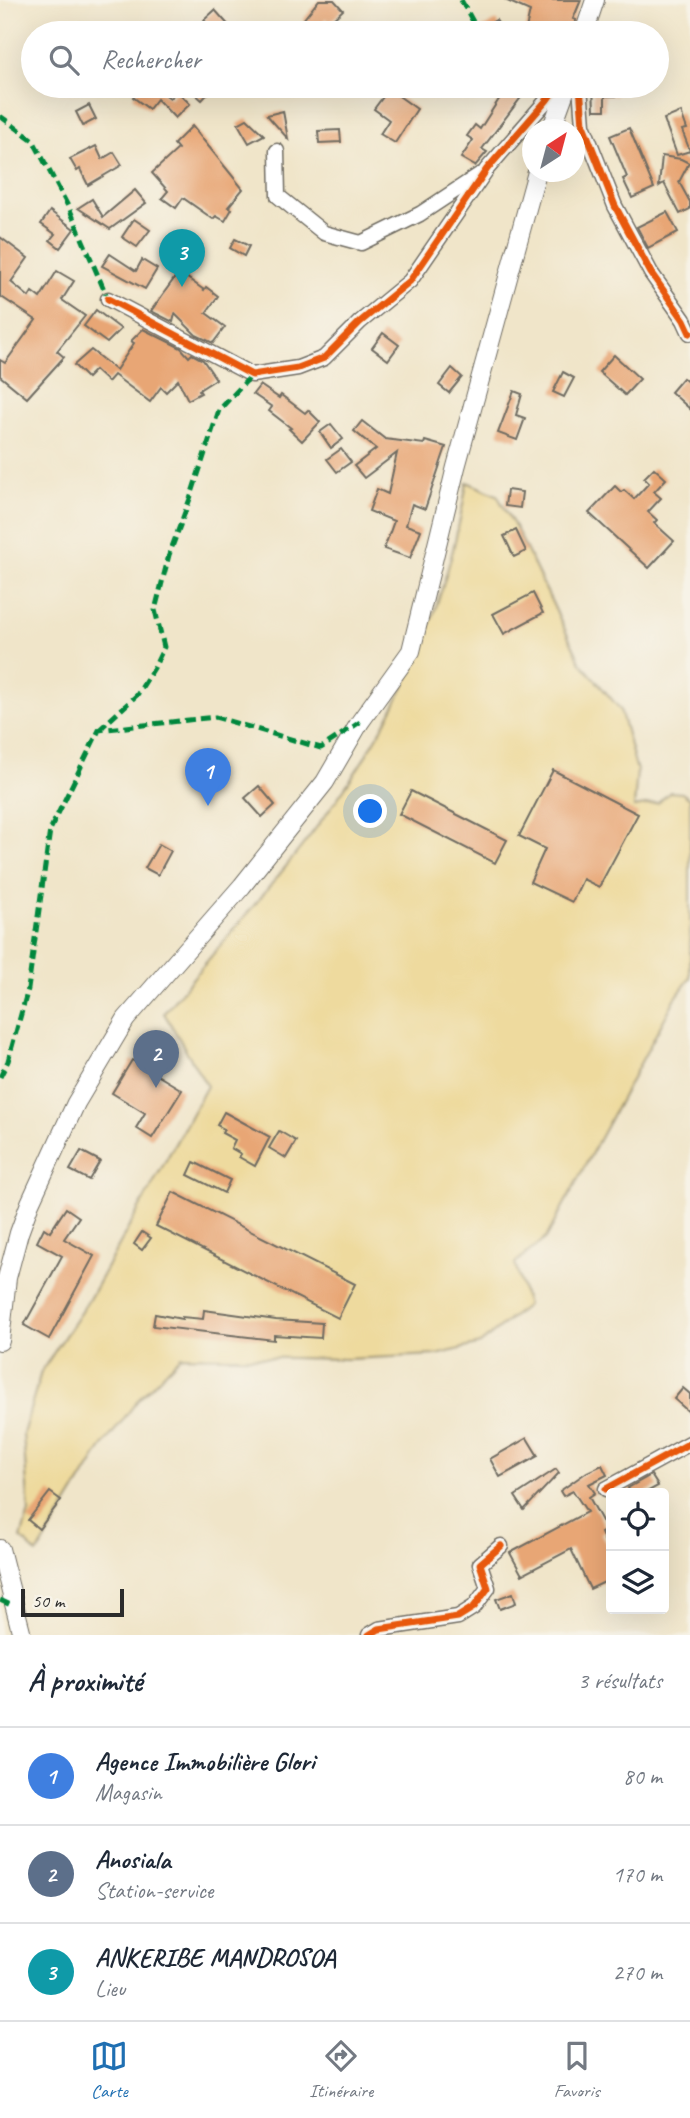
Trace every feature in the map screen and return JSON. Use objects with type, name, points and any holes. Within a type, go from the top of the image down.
[{"type":"main road","points":[[588,21],[595,0]]},
{"type":"main road","points":[[555,119],[562,98]]},
{"type":"main road","points":[[0,1341],[7,1278],[19,1233],[76,1103],[126,1019],[242,886],[325,782],[360,722],[411,651],[456,467],[534,182]]},
{"type":"main road","points":[[0,1549],[22,1635]]},
{"type":"street","points":[[108,299],[253,375],[298,368],[324,358],[360,322],[410,281],[487,169],[548,98]]},
{"type":"street","points":[[581,98],[583,125],[615,206],[651,273],[690,333]]},
{"type":"street","points":[[276,151],[278,196],[324,233],[361,243],[420,214],[487,169]]},
{"type":"street","points":[[608,1488],[690,1443]]},
{"type":"street","points":[[369,1635],[379,1629],[458,1617],[474,1606],[488,1588],[481,1564],[501,1546]]},
{"type":"sand","points":[[467,482],[497,495],[518,532],[581,663],[620,709],[637,771],[634,807],[658,803],[670,792],[682,793],[690,799],[690,978],[675,999],[546,1238],[515,1263],[527,1305],[480,1344],[436,1355],[347,1359],[181,1356],[138,1400],[100,1450],[37,1554],[21,1538],[29,1512],[23,1434],[41,1372],[88,1301],[207,1086],[164,1013],[308,839],[383,727],[412,669],[436,608],[454,546]]},
{"type":"building","points":[[319,0],[334,0],[343,10],[331,21],[326,18],[324,21],[303,20]]},
{"type":"building","points":[[505,0],[581,0],[573,19],[576,21],[528,21],[530,11]]},
{"type":"building","points":[[215,10],[225,21],[205,21]]},
{"type":"building","points":[[134,98],[184,98],[190,104],[175,118],[157,99],[149,109]]},
{"type":"building","points":[[382,98],[402,98],[417,109],[395,143],[380,134],[389,120],[374,109]]},
{"type":"building","points":[[500,98],[520,98],[482,149],[487,152],[475,166],[461,158],[473,140],[467,136],[475,125],[480,129]]},
{"type":"building","points":[[594,98],[605,98],[605,110],[594,110]]},
{"type":"building","points":[[89,105],[96,119],[83,126],[76,112]]},
{"type":"building","points":[[283,111],[288,139],[267,115]]},
{"type":"building","points":[[681,112],[687,129],[682,130],[690,151],[677,155],[664,119]]},
{"type":"building","points":[[247,119],[264,135],[249,143],[238,124]]},
{"type":"building","points":[[192,126],[243,189],[228,207],[232,209],[225,221],[216,216],[213,219],[183,198],[176,208],[162,198],[168,191],[152,173],[178,149],[174,144]]},
{"type":"building","points":[[629,128],[654,188],[632,198],[623,179],[627,177],[610,136]]},
{"type":"building","points":[[340,130],[341,142],[319,143],[318,131]]},
{"type":"building","points":[[96,146],[102,159],[114,152],[122,165],[88,185],[80,169],[77,171],[70,159]]},
{"type":"building","points":[[662,156],[689,163],[679,182],[690,202],[690,209],[680,214],[664,183],[659,186]]},
{"type":"building","points":[[135,190],[146,203],[110,229],[78,208],[92,199],[103,217]]},
{"type":"building","points":[[50,211],[74,229],[60,248],[50,240],[55,234],[41,224]]},
{"type":"building","points":[[667,212],[678,232],[648,248],[637,227]]},
{"type":"building","points":[[134,219],[150,230],[137,247],[122,237]]},
{"type":"building","points":[[0,237],[28,258],[11,282],[29,297],[32,292],[40,298],[57,271],[74,281],[62,300],[85,316],[57,351],[64,357],[27,398],[0,376],[0,360],[5,363],[36,320],[0,296]]},
{"type":"building","points":[[235,239],[249,246],[244,256],[230,248]]},
{"type":"building","points":[[110,254],[136,271],[142,260],[157,269],[145,289],[102,266]]},
{"type":"building","points":[[179,272],[204,290],[206,287],[218,296],[206,313],[225,327],[213,343],[196,335],[175,314],[173,322],[151,311]]},
{"type":"building","points":[[96,310],[121,329],[107,343],[84,326]]},
{"type":"building","points":[[143,329],[181,348],[189,357],[192,354],[203,360],[216,379],[199,390],[201,393],[188,400],[178,380],[166,392],[161,387],[150,402],[114,375],[108,382],[95,370],[87,378],[74,365],[91,350],[116,370],[134,343],[131,341]]},
{"type":"building","points":[[383,333],[399,345],[388,360],[372,348]]},
{"type":"building","points":[[614,355],[640,379],[625,395],[599,372]]},
{"type":"building","points":[[452,368],[462,377],[449,393],[439,385]]},
{"type":"building","points":[[563,372],[574,378],[564,397],[553,392]]},
{"type":"building","points":[[683,378],[690,384],[690,409],[671,392]]},
{"type":"building","points":[[260,385],[279,398],[281,395],[305,413],[308,410],[320,422],[302,441],[289,429],[291,428],[269,411],[272,407],[253,394]]},
{"type":"building","points":[[514,391],[522,394],[516,415],[525,418],[517,440],[498,433]]},
{"type":"building","points":[[362,421],[385,439],[424,444],[425,441],[446,447],[425,509],[412,504],[406,525],[421,530],[410,558],[384,549],[394,521],[369,511],[377,489],[388,494],[397,453],[364,478],[354,466],[376,449],[354,431]]},
{"type":"building","points":[[331,424],[343,439],[331,448],[320,432]]},
{"type":"building","points":[[341,449],[351,462],[337,472],[327,459]]},
{"type":"building","points":[[654,468],[666,479],[654,492],[661,498],[648,512],[657,520],[654,523],[674,541],[649,568],[589,513],[615,486],[634,499],[649,483],[644,478]]},
{"type":"building","points":[[507,490],[522,492],[520,508],[505,506]]},
{"type":"building","points":[[516,530],[526,551],[514,557],[504,536]]},
{"type":"building","points":[[533,593],[543,613],[504,634],[493,614]]},
{"type":"building","points":[[553,770],[638,814],[599,887],[583,879],[572,902],[530,882],[545,849],[519,836]]},
{"type":"building","points":[[259,786],[275,805],[262,817],[245,798]]},
{"type":"building","points":[[411,791],[507,840],[495,863],[399,814]]},
{"type":"building","points":[[159,844],[171,851],[158,875],[145,868]]},
{"type":"building","points":[[132,1060],[182,1090],[152,1138],[136,1128],[145,1113],[112,1093]]},
{"type":"building","points":[[224,1112],[270,1137],[255,1166],[239,1157],[241,1154],[231,1148],[235,1140],[222,1133],[224,1129],[217,1125]]},
{"type":"building","points":[[279,1131],[296,1141],[286,1158],[269,1148]]},
{"type":"building","points":[[81,1151],[100,1161],[89,1180],[70,1170]]},
{"type":"building","points":[[194,1162],[230,1180],[224,1193],[188,1175]]},
{"type":"building","points":[[173,1192],[355,1284],[338,1318],[156,1226]]},
{"type":"building","points":[[66,1208],[79,1217],[64,1239],[94,1256],[49,1339],[24,1325],[62,1256],[37,1242],[44,1228],[50,1232]]},
{"type":"building","points":[[142,1232],[151,1238],[142,1250],[134,1244]]},
{"type":"building","points":[[204,1310],[322,1323],[321,1338],[274,1335],[274,1340],[153,1326],[155,1314],[182,1319],[203,1319]]},
{"type":"building","points":[[683,1388],[690,1394],[690,1413],[674,1399]]},
{"type":"building","points":[[527,1438],[538,1456],[500,1477],[490,1459]]},
{"type":"building","points":[[602,1465],[607,1475],[589,1484],[595,1493],[589,1497],[606,1528],[601,1533],[606,1544],[606,1581],[590,1589],[571,1549],[522,1575],[510,1553],[587,1512],[573,1491],[563,1496],[560,1491]]},
{"type":"building","points":[[556,1469],[559,1473],[524,1510],[515,1496]]},
{"type":"building","points":[[651,1475],[658,1486],[654,1488],[628,1488]]},
{"type":"building","points":[[50,1492],[61,1500],[39,1529],[28,1520]]},
{"type":"building","points":[[513,1593],[516,1603],[500,1609],[496,1599]]},
{"type":"marked path","points":[[461,0],[473,21]]},
{"type":"marked path","points":[[0,116],[33,140],[70,210],[108,299]]},
{"type":"marked path","points":[[99,730],[137,695],[164,647],[155,610],[169,555],[219,410],[252,375]]},
{"type":"marked path","points":[[0,1077],[8,1061],[28,989],[50,830],[99,730],[215,717],[321,748],[360,722]]},
{"type":"marked path","points":[[0,1600],[13,1606]]},
{"type":"cycle path","points":[[108,299],[252,375],[298,368],[324,358],[360,322],[410,281],[487,169],[548,98]]},
{"type":"cycle path","points":[[581,98],[583,125],[615,206],[651,273],[690,333]]},
{"type":"cycle path","points":[[608,1488],[690,1443]]},
{"type":"cycle path","points":[[369,1635],[379,1629],[458,1617],[474,1607],[488,1588],[480,1564],[501,1546]]},
{"type":"place","name":"ANKERIBE MANDROSOA","points":[[182,287]]},
{"type":"place","name":"Agence Immobilière Glori","points":[[208,806]]},
{"type":"place","name":"Anosiala","points":[[156,1088]]}]
